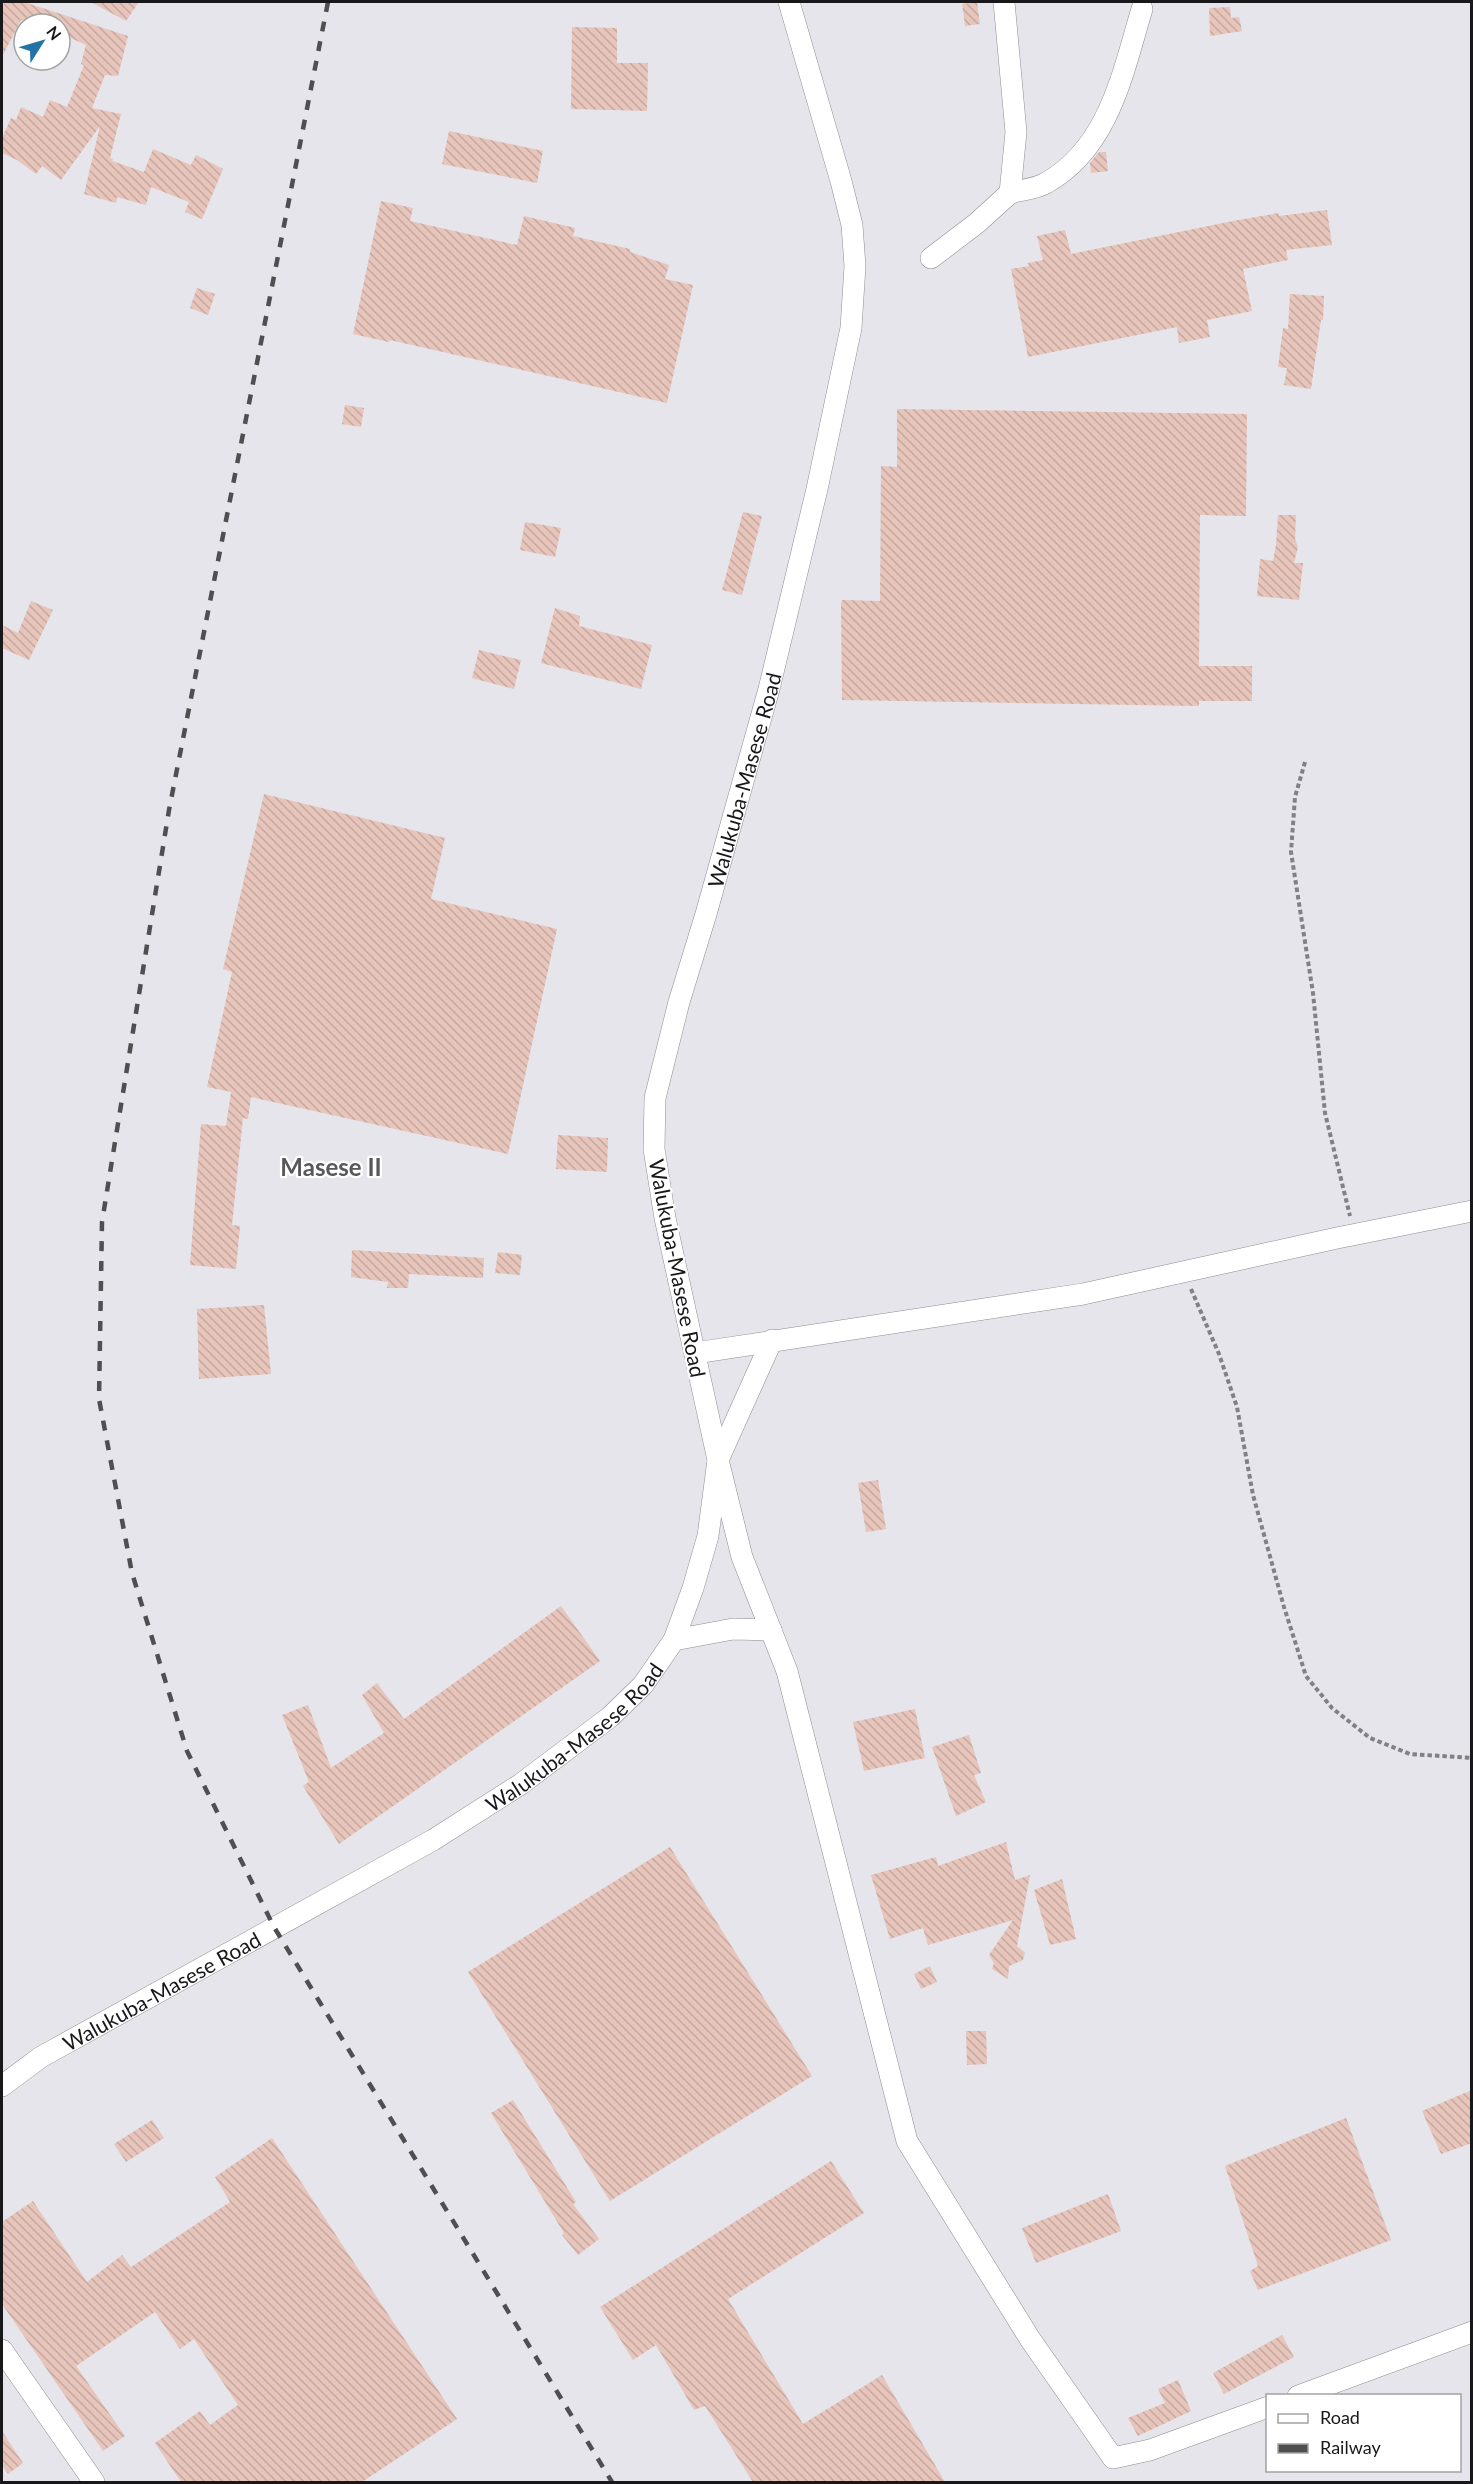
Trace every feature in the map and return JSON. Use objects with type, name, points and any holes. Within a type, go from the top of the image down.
[{"type":"street","name":"Walukuba-Masese Road","points":[[2,2086],[41,2057],[433,1840],[521,1784],[610,1717],[643,1685],[674,1640],[693,1588],[708,1536],[718,1460],[665,1218],[654,1149],[655,1098],[679,1002],[769,689],[817,489],[852,318],[855,266],[852,225],[809,65],[789,2]]},
{"type":"street","points":[[1004,2],[1016,132],[1010,193]]},
{"type":"street","points":[[931,258],[977,223],[1010,193],[1044,184],[1060,173],[1090,144],[1115,99],[1142,9]]},
{"type":"street","points":[[695,1353],[1083,1294],[1355,1234],[1472,1211]]},
{"type":"street","points":[[772,1340],[718,1460],[742,1557],[790,1683],[908,2141],[1030,2339],[1113,2458],[1150,2450],[1266,2408]]},
{"type":"street","points":[[674,1640],[733,1629],[771,1630]]},
{"type":"street","points":[[1303,2394],[1472,2332]]},
{"type":"street","points":[[2,2350],[94,2482]]},
{"type":"path","points":[[1305,762],[1295,797],[1291,852],[1312,993],[1325,1113],[1355,1234]]},
{"type":"path","points":[[1183,1272],[1219,1354],[1237,1407],[1253,1494],[1284,1607],[1306,1676],[1332,1708],[1370,1738],[1410,1754],[1472,1758]]},
{"type":"building","points":[[4,2],[24,2],[55,12],[12,12],[12,38],[2,57]]},
{"type":"building","points":[[91,2],[139,2],[126,21]]},
{"type":"building","points":[[977,2],[980,24],[965,26],[962,4]]},
{"type":"building","points":[[1230,7],[1231,18],[1239,17],[1242,31],[1210,36],[1209,8]]},
{"type":"building","points":[[72,18],[128,36],[118,76],[105,75],[92,108],[121,114],[110,158],[113,159],[112,161],[144,172],[153,149],[191,165],[196,155],[223,169],[202,219],[185,212],[189,202],[151,187],[146,205],[117,197],[116,203],[84,194],[100,126],[61,180],[42,166],[36,174],[17,160],[2,153],[2,138],[11,118],[16,120],[21,107],[43,117],[50,100],[67,107],[84,65],[81,64],[86,45],[72,39]]},
{"type":"building","points":[[572,27],[617,28],[617,63],[648,63],[647,111],[571,109]]},
{"type":"building","points":[[449,131],[543,151],[537,183],[442,164]]},
{"type":"building","points":[[1099,152],[1106,152],[1108,171],[1091,173],[1090,163]]},
{"type":"building","points":[[381,201],[413,208],[410,221],[517,245],[524,216],[575,228],[573,236],[630,249],[630,252],[669,265],[665,279],[693,285],[667,403],[390,340],[389,342],[353,334]]},
{"type":"building","points":[[1327,210],[1332,245],[1286,250],[1288,260],[1243,269],[1252,311],[1207,320],[1210,337],[1179,343],[1177,327],[1028,357],[1011,269],[1029,266],[1028,263],[1043,260],[1037,236],[1065,230],[1071,254],[1279,213],[1279,216]]},
{"type":"building","points":[[197,288],[215,294],[208,315],[190,308]]},
{"type":"building","points":[[1290,294],[1324,296],[1323,320],[1321,320],[1311,389],[1284,385],[1287,368],[1278,367],[1283,328],[1288,329]]},
{"type":"building","points":[[345,405],[364,408],[361,427],[342,424]]},
{"type":"building","points":[[897,409],[1247,414],[1246,516],[1200,515],[1199,666],[1252,666],[1252,701],[1199,701],[1199,706],[842,700],[841,603],[842,600],[880,601],[881,466],[897,467]]},
{"type":"building","points":[[743,512],[762,516],[742,595],[722,590]]},
{"type":"building","points":[[1278,515],[1296,515],[1295,539],[1298,547],[1294,563],[1303,563],[1299,600],[1257,596],[1260,559],[1273,561]]},
{"type":"building","points":[[525,522],[561,528],[555,557],[520,550]]},
{"type":"building","points":[[31,601],[53,610],[29,660],[2,648],[2,625],[18,633]]},
{"type":"building","points":[[555,608],[580,616],[579,626],[652,645],[641,689],[541,663]]},
{"type":"building","points":[[479,650],[521,660],[514,689],[472,678]]},
{"type":"building","points":[[264,794],[445,838],[431,899],[557,929],[508,1154],[251,1097],[248,1119],[243,1118],[232,1225],[240,1226],[236,1269],[190,1265],[201,1124],[226,1126],[231,1092],[207,1087],[232,972],[223,969]]},
{"type":"building","points":[[558,1135],[608,1138],[607,1172],[556,1169]]},
{"type":"building","points":[[352,1250],[484,1258],[483,1278],[409,1274],[408,1288],[387,1288],[388,1282],[351,1277]]},
{"type":"building","points":[[498,1252],[522,1255],[520,1275],[495,1273]]},
{"type":"building","points":[[264,1305],[271,1374],[199,1379],[197,1309]]},
{"type":"building","points":[[878,1480],[886,1529],[866,1532],[858,1483]]},
{"type":"building","points":[[561,1606],[600,1661],[339,1844],[303,1786],[309,1782],[282,1715],[308,1705],[331,1768],[384,1733],[362,1695],[377,1683],[404,1719]]},
{"type":"building","points":[[915,1709],[925,1758],[864,1771],[853,1722]]},
{"type":"building","points":[[969,1735],[981,1773],[974,1775],[986,1802],[956,1816],[932,1747]]},
{"type":"building","points":[[1006,1842],[1015,1880],[1030,1875],[1017,1946],[1025,1953],[1023,1960],[1009,1966],[1008,1979],[992,1969],[994,1963],[989,1955],[1013,1920],[928,1945],[923,1928],[890,1939],[871,1875],[936,1857],[938,1866]]},
{"type":"building","points":[[670,1847],[812,2076],[610,2201],[468,1972]]},
{"type":"building","points":[[1062,1879],[1076,1939],[1050,1945],[1034,1890]]},
{"type":"building","points":[[930,1966],[937,1982],[921,1989],[914,1974]]},
{"type":"building","points":[[966,2031],[986,2031],[987,2064],[967,2065]]},
{"type":"building","points":[[1472,2090],[1472,2143],[1441,2154],[1422,2111]]},
{"type":"building","points":[[513,2100],[576,2202],[573,2204],[599,2239],[578,2255],[562,2235],[564,2233],[491,2113]]},
{"type":"building","points":[[1346,2118],[1391,2240],[1258,2290],[1250,2271],[1258,2266],[1225,2166]]},
{"type":"building","points":[[152,2120],[164,2138],[126,2162],[114,2144]]},
{"type":"building","points":[[272,2138],[457,2419],[362,2482],[181,2482],[155,2443],[200,2411],[210,2425],[238,2405],[194,2339],[180,2349],[155,2312],[76,2366],[125,2436],[103,2451],[2,2304],[2,2222],[33,2201],[87,2282],[122,2255],[131,2267],[230,2202],[215,2177]]},
{"type":"building","points":[[831,2161],[864,2213],[728,2299],[803,2424],[882,2375],[945,2482],[753,2482],[705,2406],[694,2410],[656,2345],[633,2360],[600,2307]]},
{"type":"building","points":[[1108,2194],[1121,2231],[1036,2263],[1022,2228]]},
{"type":"building","points":[[1282,2335],[1294,2357],[1224,2394],[1213,2373]]},
{"type":"building","points":[[1178,2380],[1191,2411],[1138,2436],[1128,2418],[1165,2403],[1158,2389]]},
{"type":"building","points":[[2,2431],[23,2463],[8,2474],[2,2465]]},
{"type":"railway","points":[[328,2],[169,810],[102,1222],[99,1399],[132,1573],[187,1751],[274,1927],[612,2482]]},
{"type":"district","name":"Masese II","points":[[331,1166]]}]
